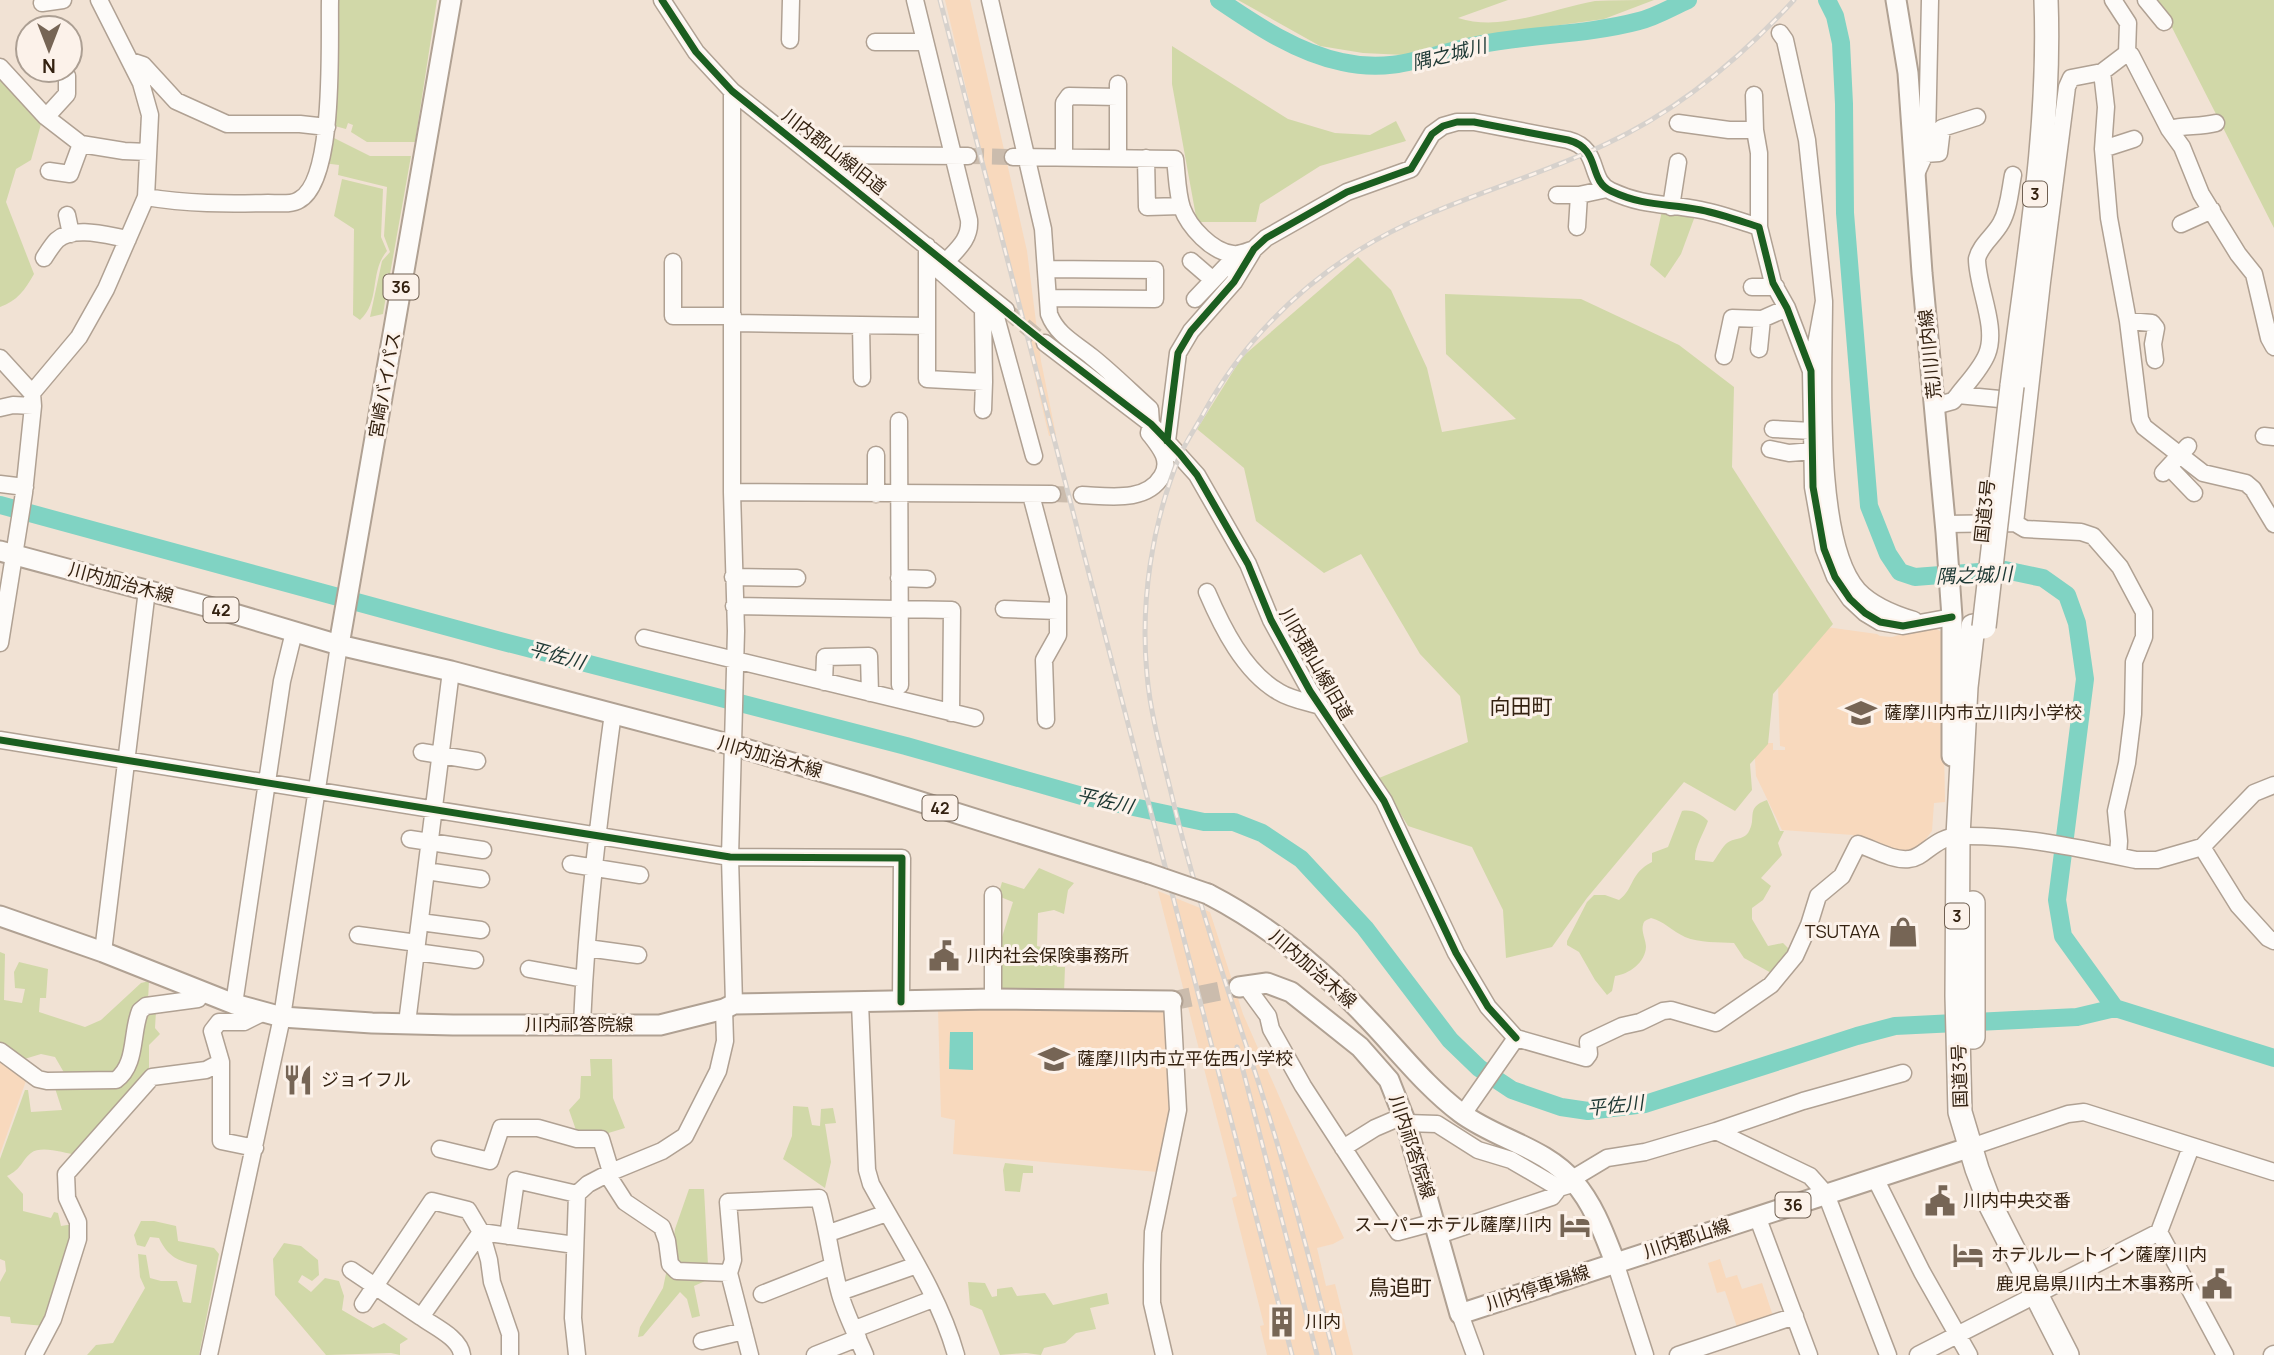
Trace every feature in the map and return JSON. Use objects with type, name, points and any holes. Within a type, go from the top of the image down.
[{"type":"highway","name":"国道3号","points":[[2013,391],[2029,136],[2034,23],[2032,0]]},
{"type":"highway","name":"国道3号","points":[[2046,0],[2046,81],[2042,137],[2013,391],[1965,619],[1966,1049],[1960,1112],[1992,1206],[2067,1355]]},
{"type":"main road","name":"宮崎バイパス","points":[[341,637],[451,0]]},
{"type":"main road","name":"荒川川内線","points":[[1896,0],[1905,53],[1946,528],[1965,619]]},
{"type":"main road","name":"川内加治木線","points":[[10,549],[294,632],[341,637],[451,671],[613,713],[732,737],[867,785],[1208,894],[1259,922],[1298,950],[1360,1010],[1405,1061],[1463,1114]]},
{"type":"main road","name":"川内祁答院線","points":[[0,916],[103,952],[234,1004],[282,1017],[407,1023],[660,1025],[729,1006],[993,999],[1172,1001]]},
{"type":"main road","name":"川内祁答院線","points":[[1243,986],[1267,983],[1301,998],[1360,1047],[1389,1080],[1405,1119],[1460,1314]]},
{"type":"main road","points":[[1463,1114],[1545,1158],[1591,1207],[1615,1262]]},
{"type":"main road","name":"川内郡山線","points":[[1615,1262],[1971,1147]]},
{"type":"main road","name":"川内停車場線","points":[[1460,1314],[1615,1262]]},
{"type":"street","points":[[42,3],[64,0]]},
{"type":"street","points":[[0,643],[10,549],[24,490],[32,400],[79,337],[106,289],[146,197],[150,115],[141,83],[99,0]]},
{"type":"street","points":[[146,197],[183,203],[297,202],[315,184],[327,127],[330,0]]},
{"type":"street","name":"川内郡山線旧道","points":[[662,0],[696,52],[732,92],[935,259],[1006,310]]},
{"type":"street","points":[[790,40],[791,0]]},
{"type":"street","points":[[915,0],[960,156],[970,231],[966,240],[935,259]]},
{"type":"street","points":[[990,0],[1020,157],[1043,229],[1049,314],[1060,333],[1093,357],[1150,409],[1149,433],[1166,461],[1164,473],[1154,488],[1134,496],[1082,495]]},
{"type":"street","points":[[1916,174],[1925,154],[1930,0]]},
{"type":"street","points":[[2113,0],[2128,23],[2127,53]]},
{"type":"street","points":[[2146,0],[2164,22]]},
{"type":"street","points":[[1780,33],[1785,40],[1807,140],[1824,301],[1824,438],[1829,499],[1837,546],[1846,570],[1858,589],[1873,603],[1923,623]]},
{"type":"street","points":[[875,43],[925,42]]},
{"type":"street","points":[[2015,523],[2013,391],[2067,87],[2071,78],[2102,72],[2127,53]]},
{"type":"street","points":[[2127,53],[2131,55],[2169,129],[2182,147],[2193,177],[2238,254],[2254,274],[2269,338],[2274,347]]},
{"type":"street","points":[[131,61],[144,65],[177,101],[227,124],[299,124],[327,127]]},
{"type":"street","points":[[0,67],[46,117],[81,144],[148,152]]},
{"type":"street","points":[[2102,72],[2106,107],[2103,149],[2109,218],[2128,321],[2140,419],[2175,461],[2193,493]]},
{"type":"street","points":[[46,117],[67,94],[67,84]]},
{"type":"street","points":[[1064,157],[1064,103],[1069,96],[1118,91],[1118,158]]},
{"type":"street","points":[[577,1355],[573,1318],[577,1194],[588,1184],[662,1151],[685,1136],[718,1071],[725,1041],[729,1006],[734,606],[732,92]]},
{"type":"street","points":[[1754,95],[1759,153],[1759,227],[1776,287],[1796,329],[1811,371]]},
{"type":"street","points":[[1925,154],[1940,153],[1942,128],[1977,117]]},
{"type":"street","points":[[1195,299],[1213,280],[1266,238],[1348,192],[1411,169],[1432,134],[1457,122],[1474,122],[1581,144],[1589,152],[1593,167],[1607,189],[1640,203],[1701,210],[1759,227]]},
{"type":"street","points":[[1678,123],[1755,131]]},
{"type":"street","points":[[2169,129],[2216,123]]},
{"type":"street","points":[[2103,149],[2134,139]]},
{"type":"street","points":[[49,171],[70,173],[81,144]]},
{"type":"street","points":[[811,155],[960,156]]},
{"type":"street","points":[[1020,157],[1175,159],[1181,206],[1197,231],[1238,260]]},
{"type":"street","points":[[1146,158],[1147,207],[1181,206]]},
{"type":"street","points":[[1671,207],[1678,162]]},
{"type":"street","points":[[1935,406],[1953,401],[1982,365],[1989,351],[1989,325],[1976,259],[1978,252],[2001,224],[2007,210],[2013,174]]},
{"type":"street","points":[[1557,195],[1579,195],[1607,189]]},
{"type":"street","points":[[1577,227],[1579,195]]},
{"type":"street","points":[[2181,224],[2212,210]]},
{"type":"street","points":[[66,215],[71,234]]},
{"type":"street","points":[[44,258],[58,239],[71,234],[128,239]]},
{"type":"street","points":[[935,259],[983,309],[996,317],[1034,456]]},
{"type":"street","points":[[935,259],[927,326],[928,379],[984,382]]},
{"type":"street","points":[[1167,442],[1178,353],[1191,331],[1234,282],[1238,260]]},
{"type":"street","points":[[1191,261],[1213,280]]},
{"type":"street","points":[[673,262],[673,316],[927,326]]},
{"type":"street","points":[[1046,269],[1155,270],[1155,299],[1048,298]]},
{"type":"street","points":[[1752,287],[1776,287]]},
{"type":"street","points":[[1824,301],[1811,371],[1813,487],[1824,549],[1835,577],[1850,599],[1880,622],[1903,626],[1965,619]]},
{"type":"street","points":[[1724,356],[1732,318],[1762,319],[1787,308]]},
{"type":"street","points":[[983,309],[983,410]]},
{"type":"street","points":[[1759,349],[1762,319]]},
{"type":"street","points":[[2128,321],[2152,323],[2156,328],[2153,344],[2155,360]]},
{"type":"street","points":[[861,325],[862,378]]},
{"type":"street","points":[[1796,329],[1819,330]]},
{"type":"street","name":"川内郡山線旧道","points":[[1045,343],[1151,424],[1197,475],[1248,564],[1271,620],[1320,706],[1384,801],[1455,953],[1488,1007],[1517,1038]]},
{"type":"street","points":[[0,358],[32,400]]},
{"type":"street","points":[[1958,395],[2013,391]]},
{"type":"street","points":[[0,408],[32,400]]},
{"type":"street","points":[[899,421],[900,685]]},
{"type":"street","points":[[1773,429],[1812,431]]},
{"type":"street","points":[[1770,449],[1788,453],[1813,451]]},
{"type":"street","points":[[876,455],[876,494]]},
{"type":"street","points":[[2175,461],[2203,473],[2246,483],[2253,489],[2274,524]]},
{"type":"street","points":[[0,484],[24,490]]},
{"type":"street","points":[[732,492],[1052,494]]},
{"type":"street","points":[[1031,495],[1058,597],[1058,635],[1044,660],[1046,720]]},
{"type":"street","points":[[1946,528],[2015,523],[2025,529],[2081,532],[2093,536],[2120,567],[2144,612],[2144,637],[2134,662],[2133,714],[2127,763],[2116,811],[2119,841],[2117,855]]},
{"type":"street","points":[[733,577],[797,578]]},
{"type":"street","points":[[899,578],[927,579]]},
{"type":"street","points":[[103,952],[147,590]]},
{"type":"street","points":[[1207,592],[1226,635],[1255,671],[1279,692],[1320,706]]},
{"type":"street","points":[[734,606],[953,610],[951,713]]},
{"type":"street","points":[[1004,609],[1058,611]]},
{"type":"street","points":[[234,1004],[282,681],[294,632]]},
{"type":"street","points":[[209,1355],[282,1017],[341,637]]},
{"type":"street","points":[[644,638],[733,666],[824,682],[975,718]]},
{"type":"street","points":[[824,682],[825,657],[869,656],[870,693]]},
{"type":"street","points":[[407,1023],[451,671]]},
{"type":"street","points":[[582,1026],[597,836],[613,713]]},
{"type":"street","points":[[0,740],[730,857],[901,858],[901,1002]]},
{"type":"street","points":[[422,752],[477,761]]},
{"type":"street","points":[[1463,1114],[1517,1038],[1586,1058],[1589,1054],[1588,1042],[1663,1011],[1671,1010],[1716,1023],[1722,1020],[1731,1010],[1771,985],[1795,956],[1818,896],[1842,876],[1858,844],[1901,859],[1910,859],[1941,839],[1965,836],[2011,838],[2157,860],[2202,847],[2254,793],[2274,785]]},
{"type":"street","points":[[410,839],[483,850]]},
{"type":"street","points":[[2202,847],[2238,905],[2274,942]]},
{"type":"street","points":[[571,864],[640,875]]},
{"type":"street","points":[[426,871],[481,879]]},
{"type":"street","points":[[993,895],[993,999]]},
{"type":"street","points":[[420,922],[481,930]]},
{"type":"street","points":[[358,936],[475,960]]},
{"type":"street","points":[[587,948],[638,955]]},
{"type":"street","points":[[529,969],[584,979]]},
{"type":"street","points":[[1243,986],[1268,1016],[1271,1029],[1303,1086],[1398,1232],[1437,1229],[1552,1197],[1607,1158],[1645,1152],[1803,1101],[1903,1073]]},
{"type":"street","points":[[0,1051],[37,1079],[116,1080],[128,1065],[140,1011],[146,1006],[198,999],[202,991]]},
{"type":"street","points":[[1164,1355],[1152,1303],[1153,1232],[1178,1110],[1172,1001]]},
{"type":"street","points":[[860,1003],[867,1170],[871,1184],[917,1265],[950,1335],[956,1355]]},
{"type":"street","points":[[254,1148],[221,1141],[221,1062],[212,1031],[219,1022],[244,1022],[262,1013]]},
{"type":"street","points":[[34,1355],[54,1320],[78,1239],[78,1222],[67,1198],[66,1174],[152,1077],[206,1070],[221,1062]]},
{"type":"street","points":[[1971,1147],[2068,1114],[2084,1112],[2274,1172]]},
{"type":"street","points":[[1343,1148],[1375,1128],[1405,1119],[1437,1124],[1478,1150],[1569,1183]]},
{"type":"street","points":[[440,1149],[491,1161],[500,1128],[538,1128],[577,1139],[601,1139],[609,1173],[625,1202],[662,1227],[670,1264],[677,1271],[729,1273]]},
{"type":"street","points":[[1716,1131],[1810,1176],[1826,1194],[1888,1355]]},
{"type":"street","points":[[1918,1355],[2160,1232],[2191,1147]]},
{"type":"street","points":[[1875,1178],[1922,1272],[1969,1355]]},
{"type":"street","points":[[508,1236],[516,1180],[577,1194]]},
{"type":"street","points":[[750,1355],[729,1273],[733,1260],[727,1202],[819,1198],[829,1233],[840,1292],[865,1355]]},
{"type":"street","points":[[363,1304],[432,1201],[468,1210],[481,1232],[492,1282],[510,1334],[510,1355]]},
{"type":"street","points":[[829,1233],[887,1213]]},
{"type":"street","points":[[1757,1216],[1809,1355]]},
{"type":"street","points":[[481,1232],[575,1245]]},
{"type":"street","points":[[421,1318],[481,1232]]},
{"type":"street","points":[[2160,1232],[2225,1355]]},
{"type":"street","points":[[1615,1262],[1645,1355]]},
{"type":"street","points":[[840,1292],[917,1265]]},
{"type":"street","points":[[762,1294],[834,1266]]},
{"type":"street","points":[[351,1270],[456,1342],[462,1355]]},
{"type":"street","points":[[815,1355],[856,1333],[933,1300]]},
{"type":"street","points":[[1460,1314],[1475,1355]]},
{"type":"street","points":[[1678,1355],[1795,1316]]},
{"type":"street","points":[[702,1341],[744,1331]]},
{"type":"shaded area","points":[[945,0],[970,0],[1027,251],[1041,361],[1056,435],[1049,436]]},
{"type":"shaded area","name":"薩摩川内市立川内小学校","points":[[1819,626],[1892,637],[1932,627],[1942,632],[1945,802],[1934,803],[1932,831],[1918,849],[1899,855],[1856,840],[1853,835],[1782,830],[1756,776],[1754,743],[1773,743],[1773,750],[1785,750],[1785,747],[1780,746],[1778,684]]},
{"type":"shaded area","points":[[1158,891],[1210,912],[1243,1014],[1344,1238],[1317,1248],[1326,1286],[1335,1284],[1353,1355],[1267,1355],[1260,1326],[1264,1325],[1232,1198],[1237,1196]]},
{"type":"shaded area","name":"薩摩川内市立平佐西小学校","points":[[1164,1007],[1172,1109],[1158,1172],[953,1154],[955,1120],[941,1117],[938,1009]]},
{"type":"shaded area","points":[[0,1057],[27,1078],[0,1154]]},
{"type":"shaded area","points":[[1720,1259],[1726,1278],[1737,1275],[1742,1289],[1762,1283],[1774,1319],[1738,1330],[1725,1291],[1717,1293],[1708,1263]]},
{"type":"green space","points":[[335,0],[437,0],[415,142],[367,142],[351,132],[353,125],[348,123],[346,129],[331,125]]},
{"type":"green space","points":[[1238,0],[1508,0],[1458,18],[1492,22],[1526,18],[1595,1],[1654,0],[1604,19],[1516,31],[1404,55],[1363,53],[1320,46]]},
{"type":"green space","points":[[2158,0],[2274,0],[2274,228]]},
{"type":"green space","points":[[1172,46],[1288,119],[1335,133],[1370,135],[1396,121],[1406,141],[1320,166],[1260,204],[1256,222],[1197,222],[1172,84]]},
{"type":"green space","points":[[0,80],[41,124],[31,160],[16,169],[6,202],[34,274],[20,294],[0,307]]},
{"type":"green space","points":[[330,136],[370,156],[411,156],[390,274],[387,273],[385,283],[388,284],[383,314],[370,317],[382,261],[390,252],[384,236],[387,187],[338,175],[339,165],[323,163]]},
{"type":"green space","points":[[342,179],[383,189],[381,237],[387,251],[378,268],[371,304],[360,320],[353,315],[354,229],[334,216]]},
{"type":"green space","points":[[1662,211],[1695,216],[1681,254],[1665,278],[1650,265]]},
{"type":"green space","points":[[1358,257],[1391,290],[1427,368],[1442,432],[1516,419],[1446,354],[1445,294],[1581,299],[1679,345],[1734,387],[1732,467],[1833,624],[1773,694],[1768,744],[1750,764],[1752,790],[1735,811],[1684,782],[1587,898],[1552,947],[1506,958],[1503,910],[1472,847],[1408,826],[1379,778],[1468,742],[1460,696],[1420,654],[1361,554],[1324,573],[1256,521],[1244,468],[1197,429],[1242,357]]},
{"type":"green space","points":[[1767,800],[1780,831],[1784,831],[1778,843],[1782,855],[1761,878],[1771,886],[1763,900],[1752,908],[1752,919],[1768,946],[1783,943],[1793,953],[1775,975],[1744,958],[1734,943],[1691,939],[1651,918],[1643,925],[1646,947],[1643,958],[1631,970],[1615,976],[1612,991],[1607,995],[1579,952],[1567,945],[1587,902],[1594,895],[1605,895],[1619,900],[1628,891],[1639,871],[1652,862],[1652,853],[1668,847],[1682,811],[1696,813],[1708,821],[1695,860],[1713,862],[1727,843],[1748,833],[1756,806]]},
{"type":"green space","points":[[1039,868],[1074,883],[1068,890],[1064,914],[1054,910],[1038,913],[1037,946],[1058,951],[1057,967],[1065,967],[1064,993],[998,992],[998,950],[1013,902],[998,896],[1002,882],[1024,889]]},
{"type":"green space","points":[[0,952],[5,954],[4,1000],[22,1003],[25,989],[15,988],[14,972],[19,962],[48,969],[46,998],[40,998],[39,1012],[85,1027],[101,1020],[141,983],[149,981],[148,1000],[138,1003],[128,1019],[124,1064],[117,1072],[66,1076],[55,1057],[41,1054],[21,1060],[0,1044]]},
{"type":"green space","points":[[156,1011],[155,1028],[160,1034],[149,1045],[149,1071],[76,1155],[53,1150],[35,1151],[16,1171],[7,1176],[23,1194],[23,1211],[51,1218],[54,1212],[58,1213],[61,1226],[73,1224],[73,1235],[45,1326],[11,1323],[10,1317],[0,1316],[0,1282],[6,1271],[5,1261],[0,1259],[0,1159],[25,1090],[28,1090],[31,1112],[62,1110],[54,1085],[118,1083],[143,1015]]},
{"type":"green space","points":[[590,1059],[612,1059],[613,1098],[625,1128],[605,1134],[577,1133],[569,1110],[580,1098],[581,1076],[591,1076]]},
{"type":"green space","points":[[793,1106],[808,1107],[812,1125],[820,1126],[821,1109],[833,1108],[836,1123],[825,1124],[831,1162],[825,1188],[783,1159],[792,1136]]},
{"type":"green space","points":[[1005,1163],[1033,1166],[1033,1173],[1023,1173],[1020,1192],[1005,1191]]},
{"type":"green space","points":[[689,1189],[704,1189],[708,1265],[679,1265],[672,1249],[675,1229]]},
{"type":"green space","points":[[141,1221],[176,1226],[178,1241],[214,1248],[219,1254],[199,1355],[87,1355],[96,1345],[113,1343],[145,1288],[140,1277],[138,1254],[146,1255],[150,1278],[177,1281],[183,1302],[191,1303],[197,1265],[174,1257],[159,1238],[150,1237],[145,1247],[137,1245],[134,1235]]},
{"type":"green space","points":[[284,1243],[301,1246],[318,1260],[319,1275],[312,1281],[302,1275],[298,1282],[311,1292],[325,1278],[339,1281],[344,1296],[342,1310],[373,1328],[384,1323],[408,1339],[400,1344],[400,1355],[326,1355],[275,1295],[273,1259]]},
{"type":"green space","points":[[667,1269],[704,1277],[705,1281],[694,1286],[700,1316],[692,1318],[687,1299],[680,1292],[643,1336],[638,1337],[640,1327],[663,1288]]},
{"type":"green space","points":[[968,1282],[985,1283],[992,1297],[997,1296],[997,1289],[1012,1287],[1017,1296],[1045,1293],[1053,1305],[1107,1293],[1109,1304],[1090,1308],[1096,1329],[1076,1333],[1065,1343],[1044,1348],[1041,1355],[1000,1355],[982,1310],[970,1305]]},
{"type":"water","points":[[950,1032],[973,1032],[973,1070],[949,1069]]},
{"type":"waterway","name":"隅之城川","points":[[1219,0],[1262,28],[1309,52],[1342,62],[1378,66],[1411,62],[1497,41],[1619,26],[1652,17],[1688,0]]},
{"type":"waterway","name":"隅之城川","points":[[1827,0],[1835,16],[1841,43],[1845,213],[1869,506],[1888,554],[1900,572],[1915,577],[2005,570],[2043,578],[2067,595],[2077,623],[2085,679],[2057,900],[2063,936],[2115,1008],[2274,1058]]},
{"type":"waterway","name":"平佐川","points":[[0,505],[500,641],[906,746],[1082,796],[1204,822],[1234,822],[1262,833],[1301,859],[1365,928],[1450,1040],[1479,1068],[1512,1090],[1561,1107],[1588,1111],[1645,1104],[1895,1026],[2077,1017],[2115,1008]]},
{"type":"tunnel","points":[[968,156],[1013,157]]},
{"type":"tunnel","points":[[1006,310],[1045,343]]},
{"type":"tunnel","points":[[1052,494],[1082,495]]},
{"type":"tunnel","points":[[1172,1001],[1239,987]]},
{"type":"railway","points":[[940,0],[1292,1355]]},
{"type":"railway","points":[[1334,1355],[1279,1149],[1193,878],[1152,709],[1145,647],[1147,591],[1155,535],[1170,481],[1185,445],[1232,369],[1289,303],[1334,266],[1418,219],[1604,145],[1657,116],[1729,63],[1794,0]]},
{"type":"railway","points":[[1237,1047],[1317,1355]]},
{"type":"cycle path","points":[[662,0],[696,52],[732,91],[1045,343],[1151,424],[1180,454],[1197,475],[1248,564],[1271,620],[1310,691],[1384,801],[1456,953],[1488,1007],[1516,1038]]},
{"type":"cycle path","points":[[1167,441],[1178,353],[1191,331],[1234,282],[1254,249],[1266,238],[1347,192],[1411,169],[1432,134],[1443,126],[1457,122],[1474,122],[1568,140],[1586,150],[1599,180],[1611,191],[1645,202],[1708,212],[1759,227],[1773,283],[1787,308],[1811,371],[1813,487],[1824,549],[1835,577],[1850,599],[1880,622],[1903,626],[1952,617]]},
{"type":"cycle path","points":[[0,740],[730,857],[902,858],[901,1002]]},
{"type":"place","name":"薩摩川内市立川内小学校","points":[[1861,713]]},
{"type":"place","name":"TSUTAYA","points":[[1903,932]]},
{"type":"place","name":"川内社会保険事務所","points":[[944,956]]},
{"type":"place","name":"薩摩川内市立平佐西小学校","points":[[1054,1059]]},
{"type":"place","name":"ジョイフル","points":[[298,1080]]},
{"type":"place","name":"川内中央交番","points":[[1940,1201]]},
{"type":"place","name":"スーパーホテル薩摩川内","points":[[1575,1225]]},
{"type":"place","name":"ホテルルートイン薩摩川内","points":[[1968,1255]]},
{"type":"place","name":"鹿児島県川内土木事務所","points":[[2217,1284]]},
{"type":"place","name":"川内","points":[[1282,1322]]},
{"type":"district","name":"向田町","points":[[1521,707]]},
{"type":"district","name":"鳥追町","points":[[1400,1288]]}]
